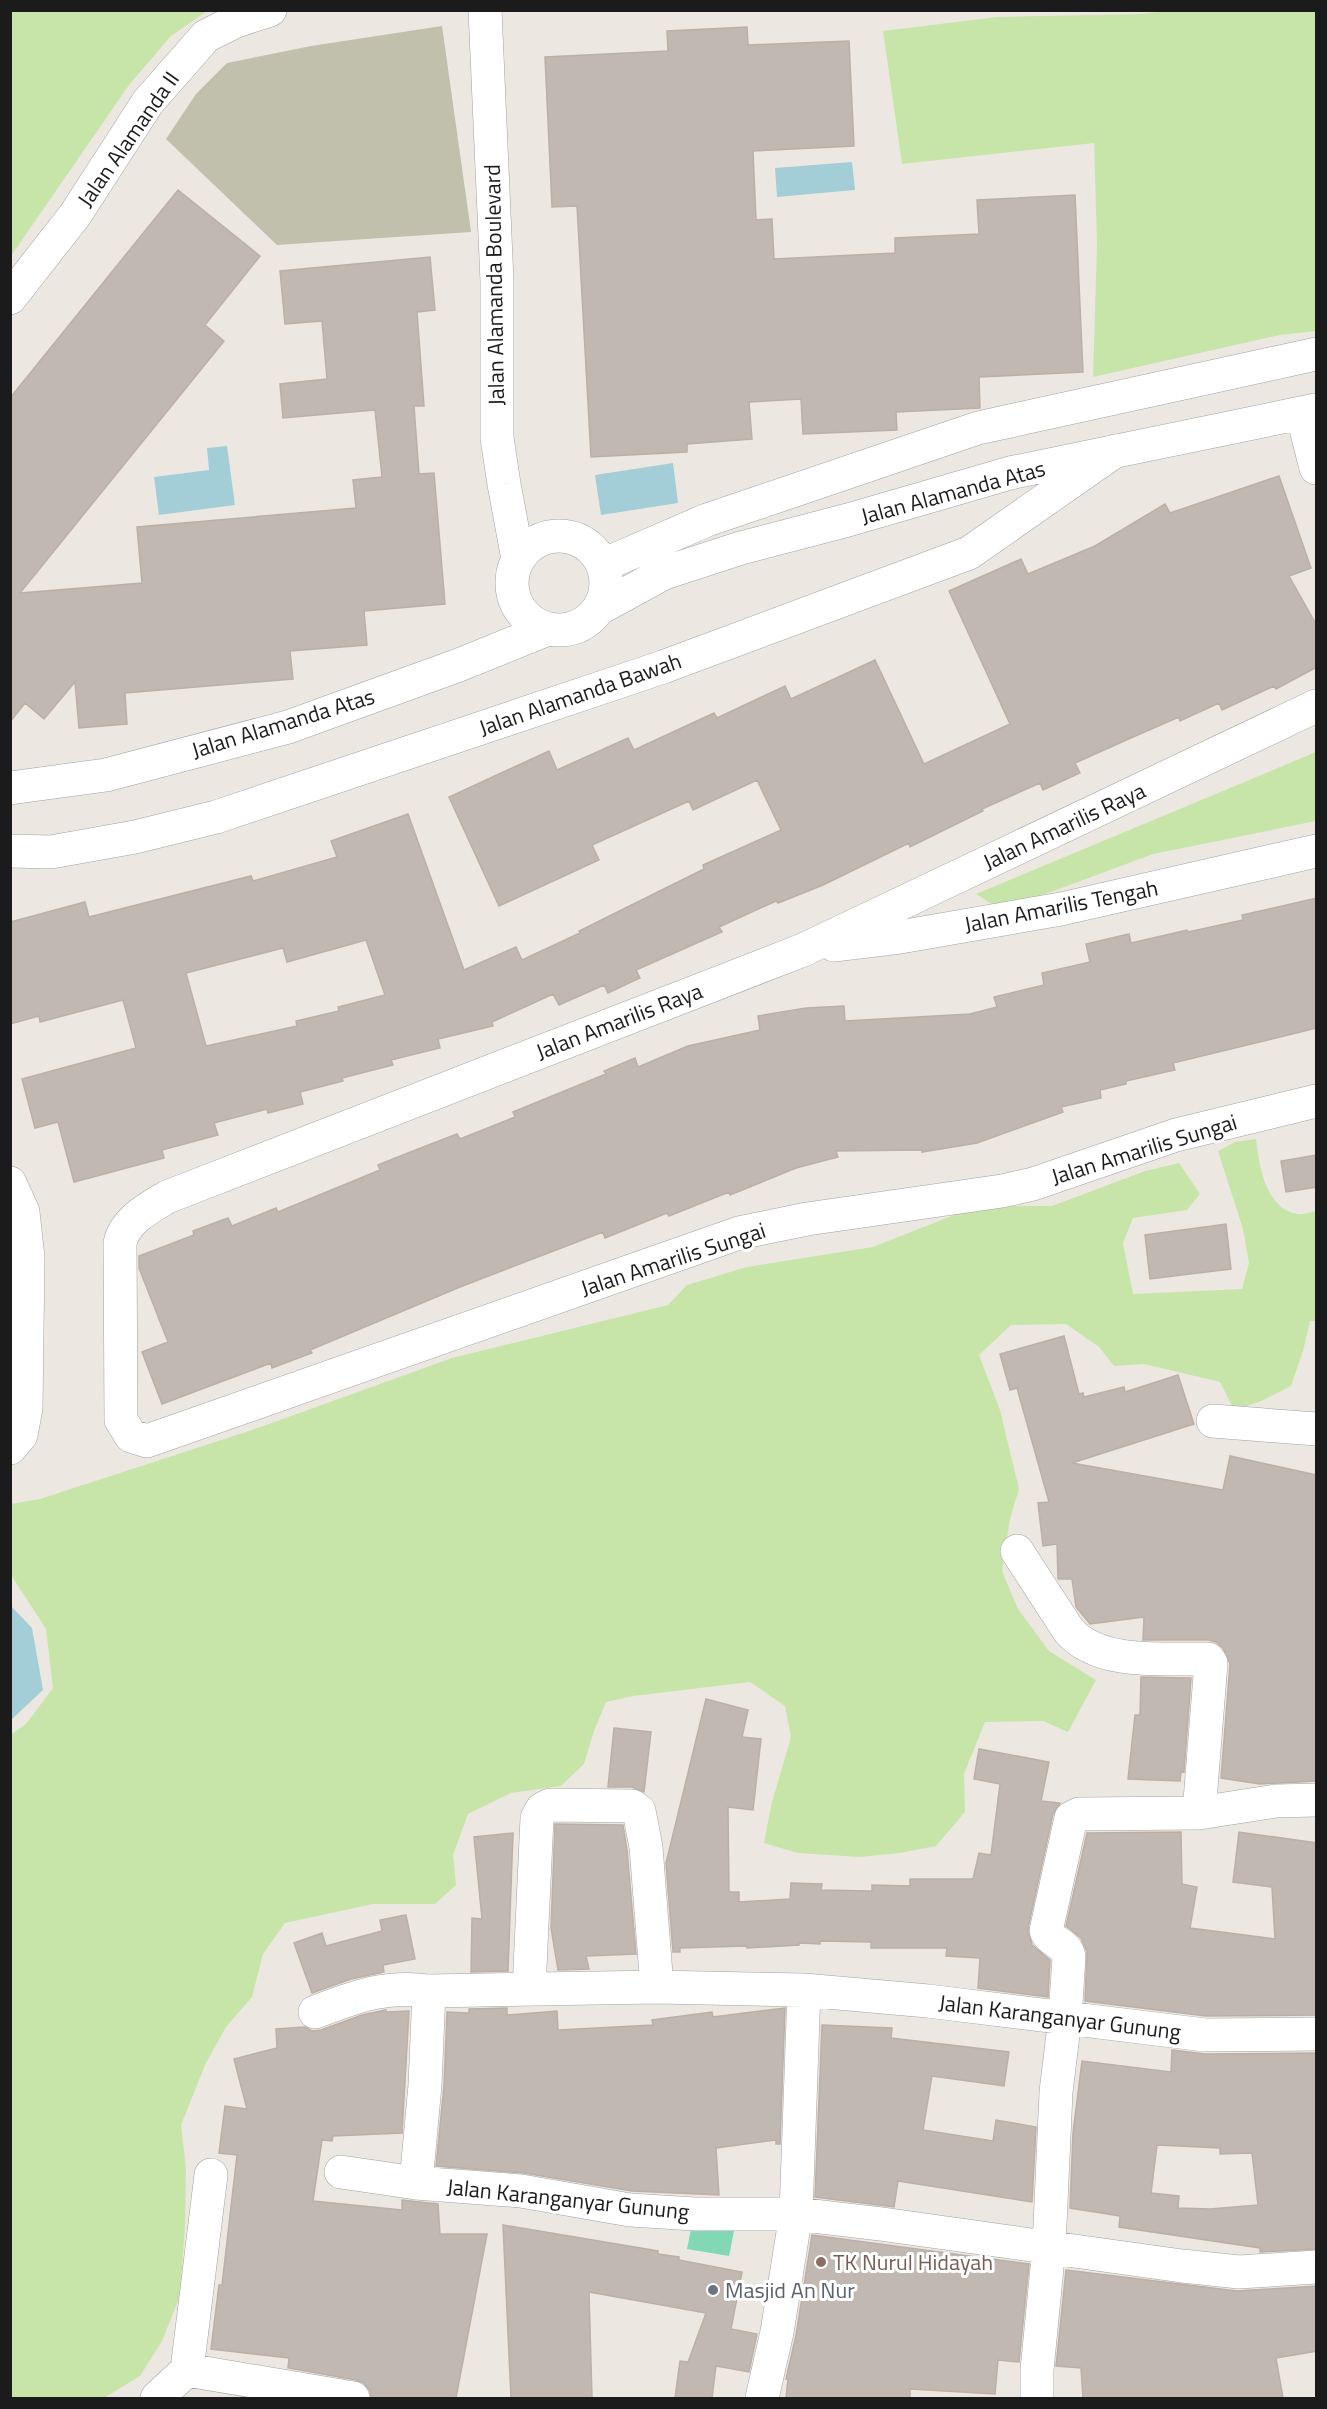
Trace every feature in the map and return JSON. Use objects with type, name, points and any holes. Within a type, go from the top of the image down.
[{"type":"street","name":"Jalan Alamanda II","points":[[10,298],[75,214],[148,102],[206,36],[236,21],[270,10]]},
{"type":"street","name":"Jalan Alamanda Boulevard","points":[[485,10],[497,281],[497,438],[519,559],[513,573],[512,587],[515,601],[529,619],[548,629]]},
{"type":"street","name":"Jalan Alamanda Atas","points":[[603,565],[707,520],[978,428],[1317,354]]},
{"type":"street","points":[[1309,412],[1317,468]]},
{"type":"street","name":"Jalan Alamanda Atas","points":[[600,608],[664,573],[741,548],[1010,473],[1309,412]]},
{"type":"street","name":"Jalan Alamanda Bawah","points":[[10,851],[51,852],[135,837],[216,817],[663,667],[969,553],[1115,451]]},
{"type":"street","points":[[519,559],[541,540],[555,536],[570,537],[596,552],[603,565],[607,580],[606,594],[600,608],[591,619],[577,627],[563,631],[548,629]]},
{"type":"street","name":"Jalan Alamanda Atas","points":[[10,788],[106,775],[288,727],[459,665],[548,629]]},
{"type":"street","name":"Jalan Amarilis Raya","points":[[897,922],[1317,706]]},
{"type":"street","name":"Jalan Amarilis Tengah","points":[[802,950],[897,922],[1061,909],[1317,851]]},
{"type":"street","name":"Jalan Amarilis Raya","points":[[147,1441],[131,1436],[121,1420],[120,1243],[128,1225],[154,1205],[167,1197],[802,950]]},
{"type":"street","name":"Jalan Amarilis Sungai","points":[[147,1441],[739,1233],[807,1219],[1033,1184],[1176,1135],[1317,1101]]},
{"type":"street","points":[[10,1183],[23,1212],[28,1258],[26,1408],[21,1435],[10,1448]]},
{"type":"street","points":[[1213,1421],[1317,1429]]},
{"type":"street","points":[[1017,1551],[1069,1631],[1078,1641],[1092,1650],[1133,1657],[1208,1659],[1211,1663],[1199,1813]]},
{"type":"street","points":[[1037,2398],[1037,2370],[1049,2247],[1056,2091],[1065,2018],[1068,1952],[1048,1936],[1046,1931],[1071,1818],[1079,1814],[1199,1813],[1276,1801],[1317,1800]]},
{"type":"street","points":[[529,1989],[537,1818],[542,1809],[550,1805],[632,1806],[639,1811],[646,1847],[657,1987]]},
{"type":"street","name":"Jalan Karanganyar Gunung","points":[[315,2012],[375,1991],[411,1988],[429,1991],[657,1987],[804,1990],[928,2001],[1205,2035],[1317,2034]]},
{"type":"street","points":[[762,2398],[777,2332],[796,2214],[804,1990]]},
{"type":"street","points":[[416,2183],[425,2085],[429,1991]]},
{"type":"street","name":"Jalan Karanganyar Gunung","points":[[341,2172],[416,2183],[520,2191],[630,2210],[695,2214],[796,2214],[1239,2272],[1317,2267]]},
{"type":"street","points":[[157,2398],[188,2370],[211,2175]]},
{"type":"street","points":[[188,2370],[345,2398]]},
{"type":"shaded area","points":[[442,26],[471,232],[277,245],[166,139],[196,94],[227,63],[311,46]]},
{"type":"green space","points":[[11,10],[207,11],[171,36],[129,85],[11,256]]},
{"type":"green space","points":[[1175,10],[1316,11],[1316,331],[1280,335],[1093,377],[1097,244],[1094,143],[902,164],[883,31],[997,17],[1140,14]]},
{"type":"green space","points":[[1316,752],[1316,821],[1153,854],[1051,892],[998,908],[976,894]]},
{"type":"green space","points":[[1256,1139],[1262,1173],[1271,1194],[1278,1203],[1286,1210],[1297,1214],[1316,1211],[1316,1321],[1310,1321],[1291,1386],[1259,1402],[1234,1410],[1220,1382],[1144,1364],[1114,1366],[1099,1347],[1066,1324],[1011,1325],[979,1355],[1000,1410],[1019,1489],[1010,1519],[1002,1571],[1018,1609],[1049,1651],[1096,1680],[1068,1732],[1043,1721],[985,1722],[964,1774],[965,1812],[936,1846],[860,1857],[798,1853],[764,1843],[771,1806],[791,1737],[785,1706],[750,1682],[633,1696],[606,1702],[584,1764],[561,1786],[511,1793],[468,1814],[453,1855],[456,1885],[435,1904],[373,1904],[285,1923],[263,1954],[252,1997],[226,2027],[205,2065],[181,2125],[186,2169],[180,2296],[162,2341],[140,2376],[104,2398],[11,2398],[10,1735],[26,1724],[53,1688],[46,1629],[11,1575],[11,1504],[40,1499],[255,1429],[452,1358],[668,1305],[687,1285],[747,1267],[873,1247],[959,1213],[1002,1206],[1052,1206],[1145,1171],[1179,1163],[1200,1194],[1187,1210],[1133,1218],[1123,1243],[1133,1294],[1242,1289],[1249,1263],[1243,1229],[1218,1151],[1235,1142]]},
{"type":"green space","points":[[692,2224],[734,2231],[729,2256],[687,2249]]},
{"type":"water","points":[[852,162],[855,190],[777,197],[775,168]]},
{"type":"water","points":[[227,446],[235,505],[159,515],[154,477],[209,470],[207,448]]},
{"type":"water","points":[[673,463],[678,503],[601,515],[595,475]]},
{"type":"water","points":[[11,1606],[32,1628],[43,1690],[11,1720]]},
{"type":"building","points":[[747,27],[748,45],[849,41],[854,146],[753,151],[756,220],[772,219],[774,259],[895,253],[895,238],[979,234],[977,200],[1075,195],[1083,372],[979,377],[980,408],[896,412],[897,430],[803,434],[801,399],[749,402],[752,439],[687,444],[687,452],[591,457],[577,206],[552,207],[545,57],[668,51],[667,31]]},
{"type":"building","points":[[178,190],[260,256],[205,325],[224,341],[20,593],[142,583],[137,527],[356,508],[353,480],[382,477],[375,410],[283,418],[280,384],[327,379],[322,321],[285,324],[280,271],[430,257],[435,310],[417,312],[424,406],[414,406],[419,474],[434,473],[445,604],[364,611],[367,645],[290,651],[293,679],[125,693],[127,724],[79,728],[75,682],[44,719],[25,703],[10,722],[10,398]]},
{"type":"building","points":[[1279,476],[1311,568],[1289,576],[1317,626],[1317,667],[1276,689],[1274,686],[1222,710],[1219,703],[1180,721],[1179,717],[1075,763],[1080,773],[1043,790],[1040,783],[982,809],[983,811],[910,847],[909,843],[823,885],[778,903],[776,901],[719,927],[722,932],[636,970],[640,978],[608,993],[604,985],[559,1005],[553,994],[492,1022],[493,1026],[438,1039],[440,1048],[391,1060],[393,1065],[300,1092],[303,1104],[268,1113],[267,1109],[214,1123],[218,1135],[162,1150],[164,1158],[74,1182],[58,1122],[35,1128],[22,1079],[136,1048],[123,1000],[40,1022],[39,1016],[10,1024],[10,922],[85,902],[89,917],[251,876],[253,881],[337,857],[331,841],[408,814],[464,970],[516,947],[522,960],[704,869],[703,865],[781,830],[757,780],[693,810],[689,801],[592,845],[599,860],[499,906],[449,797],[549,751],[557,770],[628,738],[634,750],[714,713],[717,718],[785,686],[791,699],[875,660],[924,764],[1010,724],[949,591],[1021,559],[1028,574],[1095,546],[1165,504],[1170,513]],"holes":[[[366,940],[385,995],[338,1007],[339,1011],[296,1021],[297,1026],[206,1046],[186,973],[283,948],[287,962]]]},
{"type":"building","points":[[1317,898],[1317,1028],[1173,1063],[1175,1070],[1126,1081],[1126,1084],[1100,1090],[1101,1098],[1061,1107],[1063,1112],[977,1143],[922,1152],[922,1150],[836,1151],[838,1157],[796,1168],[730,1195],[729,1192],[669,1216],[667,1213],[605,1238],[603,1232],[460,1287],[310,1350],[312,1353],[272,1368],[271,1363],[162,1404],[142,1352],[168,1342],[139,1268],[139,1256],[194,1235],[193,1231],[228,1218],[232,1226],[276,1208],[278,1212],[380,1170],[378,1165],[457,1134],[460,1139],[515,1117],[513,1112],[606,1074],[604,1071],[635,1058],[638,1067],[688,1046],[760,1030],[758,1016],[806,1008],[844,1006],[845,1021],[970,1014],[997,1007],[994,997],[1044,985],[1042,973],[1090,962],[1086,944],[1129,934],[1131,943],[1187,930],[1188,932],[1243,920],[1242,915]]},
{"type":"building","points":[[1317,1155],[1317,1187],[1286,1192],[1281,1161]]},
{"type":"building","points":[[1226,1224],[1231,1269],[1150,1279],[1145,1235]]},
{"type":"building","points":[[1064,1336],[1079,1394],[1083,1393],[1084,1397],[1124,1387],[1125,1392],[1178,1375],[1194,1424],[1072,1463],[1223,1490],[1230,1456],[1317,1475],[1317,1781],[1260,1784],[1221,1778],[1230,1664],[1223,1648],[1216,1642],[1208,1640],[1143,1640],[1144,1617],[1090,1624],[1076,1607],[1072,1579],[1058,1579],[1057,1544],[1043,1546],[1038,1503],[1049,1502],[1017,1388],[1010,1390],[1000,1354]]},
{"type":"building","points":[[1141,1677],[1191,1678],[1184,1772],[1181,1771],[1180,1781],[1128,1779],[1135,1715],[1140,1715]]},
{"type":"building","points":[[706,1699],[748,1710],[742,1737],[761,1739],[753,1810],[728,1807],[729,1892],[739,1892],[739,1902],[790,1899],[791,1883],[822,1884],[821,1890],[872,1891],[872,1885],[910,1886],[910,1879],[973,1879],[979,1853],[991,1855],[1000,1784],[974,1779],[979,1749],[1049,1762],[1041,1801],[1060,1803],[1053,1814],[1028,1928],[1032,1945],[1050,1960],[1048,1997],[978,1988],[980,1958],[946,1956],[947,1948],[871,1948],[871,1942],[820,1941],[820,1944],[799,1943],[799,1945],[747,1948],[746,1946],[680,1948],[680,1952],[673,1952],[666,1863]]},
{"type":"building","points":[[614,1728],[651,1732],[644,1792],[632,1787],[608,1787]]},
{"type":"building","points":[[555,1824],[623,1825],[636,1954],[586,1956],[589,1969],[558,1970],[551,1928]]},
{"type":"building","points":[[1181,1832],[1182,1884],[1197,1887],[1190,1928],[1275,1939],[1272,1887],[1233,1882],[1239,1832],[1317,1843],[1317,2015],[1206,2016],[1085,2001],[1087,1952],[1081,1938],[1066,1926],[1087,1833]]},
{"type":"building","points":[[513,1833],[508,1971],[471,1972],[472,1918],[482,1919],[474,1837]]},
{"type":"building","points":[[406,1915],[415,1959],[383,1965],[384,1972],[351,1979],[312,1993],[294,1943],[322,1933],[326,1946],[382,1931],[380,1920]]},
{"type":"building","points":[[507,2008],[507,2015],[557,2011],[558,2030],[653,2025],[652,2020],[712,2012],[713,2017],[785,2008],[780,2144],[776,2144],[776,2140],[716,2148],[719,2195],[632,2191],[524,2173],[436,2166],[444,2086],[447,2012],[469,2013],[469,2009]]},
{"type":"building","points":[[386,2010],[386,2012],[409,2011],[402,2133],[333,2136],[332,2141],[322,2140],[313,2201],[402,2210],[402,2200],[438,2204],[440,2234],[487,2234],[456,2398],[371,2398],[370,2391],[364,2383],[288,2368],[289,2358],[211,2349],[219,2285],[222,2285],[237,2155],[219,2153],[225,2106],[247,2109],[234,2059],[277,2048],[276,2029],[305,2027],[312,2031],[321,2030],[362,2015]]},
{"type":"building","points":[[822,2025],[892,2028],[891,2038],[1009,2052],[1004,2086],[932,2076],[923,2130],[993,2141],[996,2120],[1036,2127],[1032,2202],[898,2181],[894,2207],[815,2197]]},
{"type":"building","points":[[1172,2050],[1205,2054],[1317,2053],[1317,2249],[1260,2252],[1260,2248],[1119,2227],[1120,2216],[1070,2208],[1073,2133],[1082,2061],[1171,2072]],"holes":[[[1157,2145],[1220,2148],[1220,2154],[1252,2153],[1258,2205],[1210,2209],[1178,2208],[1179,2196],[1151,2193]]]},
{"type":"building","points":[[503,2225],[658,2251],[658,2254],[679,2257],[679,2260],[742,2272],[731,2329],[757,2334],[749,2372],[716,2366],[712,2398],[675,2398],[680,2361],[688,2362],[706,2313],[589,2292],[592,2398],[511,2398]]},
{"type":"building","points":[[812,2235],[1029,2264],[1019,2362],[998,2360],[995,2394],[910,2389],[910,2398],[786,2398],[788,2379],[786,2379],[796,2335]]},
{"type":"building","points":[[1066,2270],[1237,2291],[1317,2286],[1317,2351],[1276,2358],[1283,2398],[1083,2398],[1081,2368],[1056,2366]]},
{"type":"place","name":"TK Nurul Hidayah","points":[[821,2262]]},
{"type":"place","name":"Masjid An Nur","points":[[713,2290]]}]
